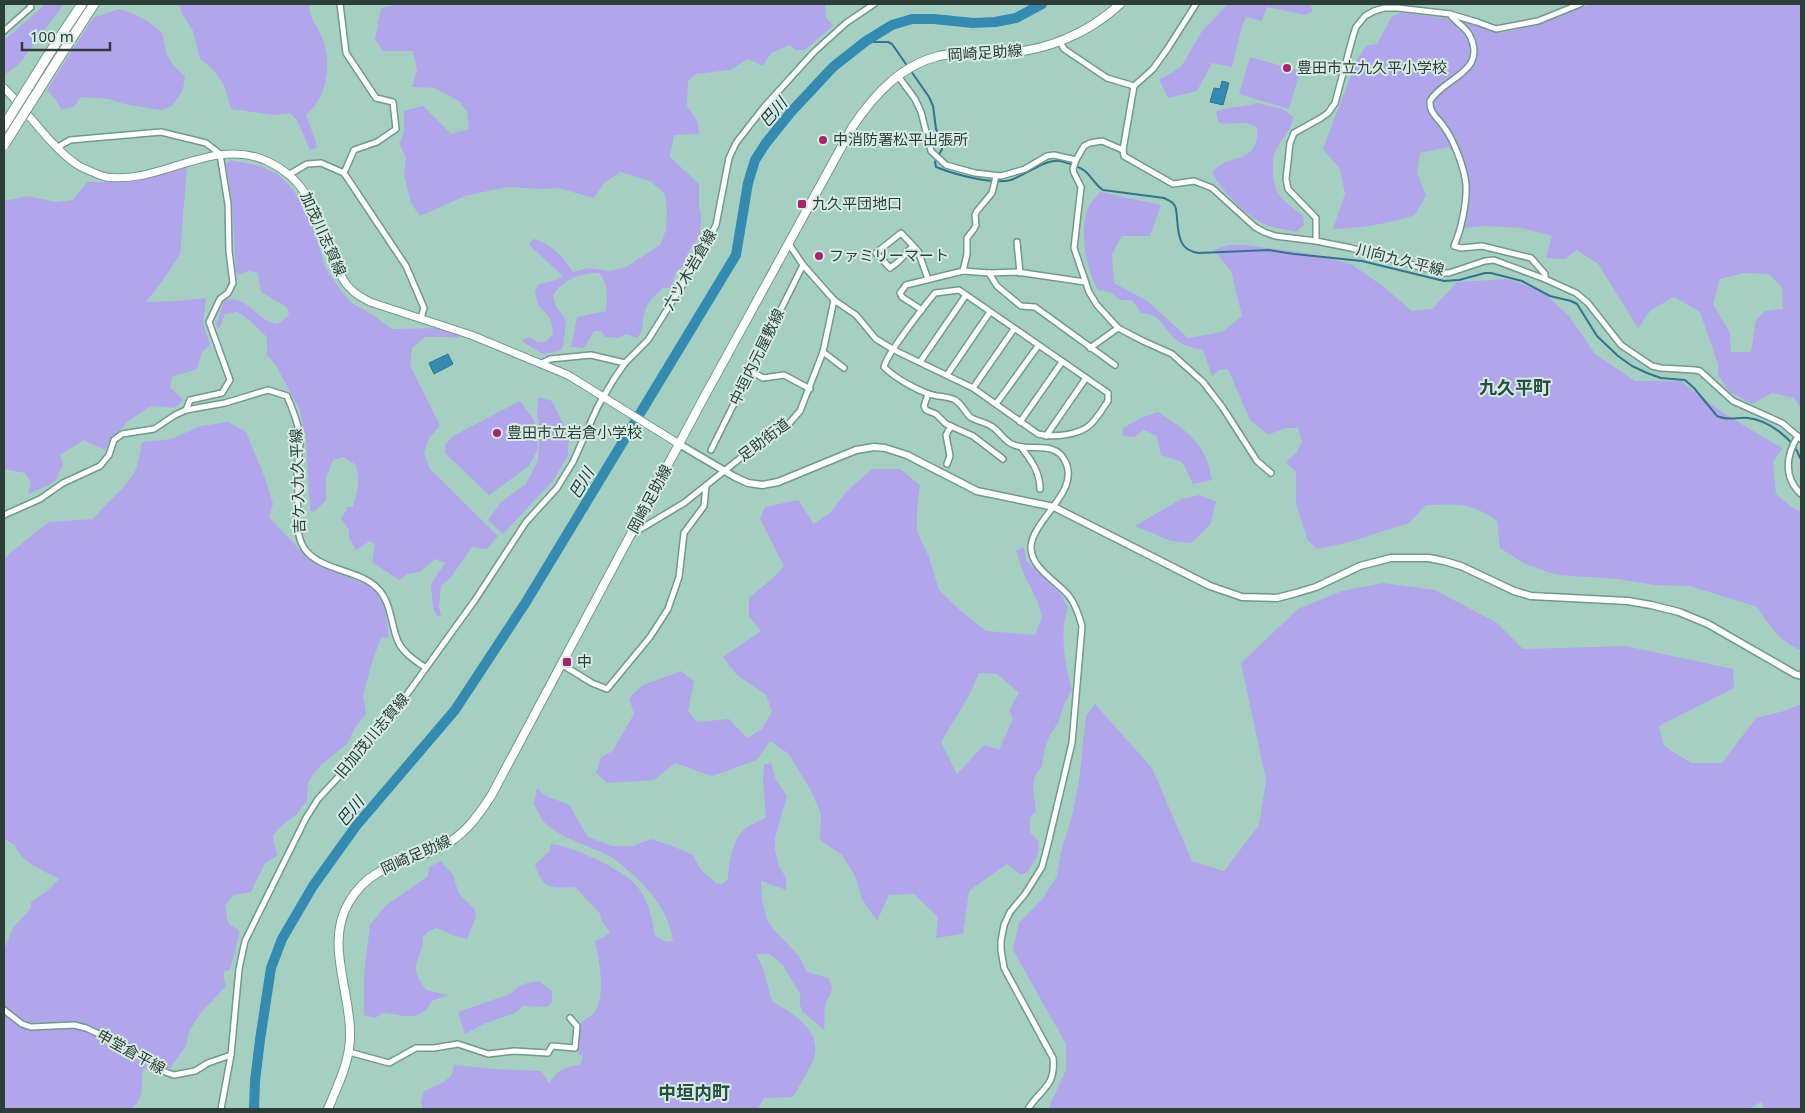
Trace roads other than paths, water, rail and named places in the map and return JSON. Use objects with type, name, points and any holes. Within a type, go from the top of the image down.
[{"type":"highway","points":[[4,126],[82,4]]},
{"type":"highway","points":[[4,146],[94,4]]},
{"type":"main road","name":"岡崎足助線","points":[[328,1109],[349,1052],[350,1033],[341,974],[339,946],[340,924],[348,904],[364,883],[378,872],[442,847],[469,826],[491,796],[679,444],[857,120],[877,93],[916,64],[939,56],[1013,53],[1060,42],[1081,32],[1120,4]]},
{"type":"main road","name":"加茂川志賀線","points":[[4,88],[58,147],[80,166],[105,176],[122,177],[142,174],[220,154],[241,154],[268,161],[290,174],[313,204],[343,279],[350,289],[370,302],[471,335],[568,375],[679,444]]},
{"type":"street","points":[[4,31],[31,7],[30,4]]},
{"type":"street","points":[[340,4],[346,53],[376,98],[393,102],[396,129],[377,142],[354,150],[344,173]]},
{"type":"street","name":"六ツ木岩倉線","points":[[606,399],[625,363],[648,340],[678,294],[716,225],[729,158],[736,144],[770,100],[814,52],[846,23],[874,4]]},
{"type":"street","points":[[1122,150],[1134,86],[1153,69],[1196,4]]},
{"type":"street","points":[[1316,240],[1316,218],[1288,189],[1286,179],[1290,143],[1294,133],[1321,118],[1334,103],[1356,27],[1365,16],[1384,8],[1450,14],[1496,29],[1503,29],[1538,21],[1580,4]]},
{"type":"street","points":[[1450,14],[1467,32],[1474,50],[1472,60],[1463,73],[1430,100],[1433,114],[1445,128],[1458,154],[1466,180],[1460,233],[1454,246],[1461,248],[1482,246],[1531,258],[1545,274],[1546,279]]},
{"type":"street","points":[[1060,42],[1064,49],[1108,78],[1134,86]]},
{"type":"street","points":[[898,76],[921,112],[931,152],[946,164],[966,171],[1002,176],[1025,169],[1048,156],[1054,155],[1076,160],[1074,173],[1081,187],[1081,198],[1074,248],[1089,292],[1097,305],[1118,328],[1172,354],[1203,382],[1223,408],[1257,461],[1271,473]]},
{"type":"street","points":[[4,515],[40,499],[63,483],[100,466],[109,456],[114,440],[122,434],[154,429],[186,410],[190,400],[222,393],[230,380],[210,322],[220,298],[228,293],[233,283],[229,251],[228,204],[220,154],[206,143],[161,132],[70,140],[58,147]]},
{"type":"street","name":"川向九久平線","points":[[1076,160],[1084,146],[1096,141],[1102,141],[1122,150],[1124,156],[1173,184],[1194,182],[1212,188],[1255,227],[1275,236],[1316,240],[1442,273],[1449,273],[1485,261],[1494,260],[1546,279],[1576,293],[1588,304],[1621,345],[1652,366],[1700,371],[1733,401],[1782,424],[1800,438],[1789,453],[1788,464],[1793,485],[1801,494]]},
{"type":"street","points":[[290,174],[306,164],[321,163],[344,173],[406,266],[424,308],[421,318]]},
{"type":"street","points":[[964,271],[967,254],[966,238],[976,225],[975,215],[977,211],[992,192],[996,176]]},
{"type":"street","points":[[913,246],[890,268],[876,253],[901,233],[918,251],[928,279]]},
{"type":"street","points":[[1017,242],[1020,273]]},
{"type":"street","points":[[789,244],[803,265],[834,300],[856,315],[876,339],[894,350],[973,388],[1038,434],[1046,436],[1083,430],[1092,423],[1108,401],[1108,393],[959,290],[935,292],[894,350],[885,362],[884,367],[899,378],[928,394],[955,400],[971,418],[992,426],[1008,442],[1021,447],[1051,449],[1057,452],[1065,461],[1068,477],[1054,507],[1033,538],[1031,546],[1034,560],[1068,594],[1077,609],[1082,626],[1072,743],[1042,867],[1025,894],[1010,912],[1004,925],[1000,950],[1004,968],[1053,1058],[1054,1071],[1051,1081],[1028,1109]]},
{"type":"street","name":"中垣内元屋敷線","points":[[711,450],[803,265]]},
{"type":"street","points":[[922,310],[902,297],[900,293],[906,285],[964,271],[1020,273],[1086,282]]},
{"type":"street","points":[[989,273],[997,286],[1021,306],[1035,308],[1115,365]]},
{"type":"street","points":[[920,362],[966,295]]},
{"type":"street","name":"足助街道","points":[[632,534],[684,503],[724,470],[786,426],[800,411],[823,352],[834,300]]},
{"type":"street","points":[[947,375],[990,312]]},
{"type":"street","points":[[1090,348],[1118,328]]},
{"type":"street","points":[[973,388],[1014,329]]},
{"type":"street","points":[[996,404],[1038,346]]},
{"type":"street","points":[[823,352],[844,368]]},
{"type":"street","points":[[542,363],[550,359],[591,355],[625,363]]},
{"type":"street","points":[[1020,422],[1062,362]]},
{"type":"street","points":[[751,370],[763,378],[784,375],[810,389]]},
{"type":"street","points":[[1046,436],[1086,378]]},
{"type":"street","name":"吉ケ入九久平線","points":[[186,410],[225,403],[268,390],[287,396],[294,412],[300,436],[297,472],[297,525],[300,540],[305,550],[327,565],[368,581],[380,590],[390,612],[396,638],[412,659],[426,668]]},
{"type":"street","points":[[928,394],[924,406],[926,410],[936,414],[951,426],[973,436],[1003,458]]},
{"type":"street","name":"旧加茂川志賀線","points":[[221,1109],[231,1055],[239,969],[245,940],[306,818],[318,799],[379,732],[426,668],[526,522],[557,488],[606,399]]},
{"type":"street","points":[[947,464],[950,456],[946,435],[951,426]]},
{"type":"street","points":[[679,444],[748,483],[762,485],[778,482],[856,450],[874,447],[886,448],[906,455],[976,491],[1054,507],[1210,586],[1242,597],[1277,598],[1316,587],[1360,566],[1391,558],[1429,558],[1461,566],[1514,591],[1531,596],[1628,601],[1679,612],[1708,624],[1794,674],[1801,676]]},
{"type":"street","points":[[1021,447],[1036,470],[1040,489]]},
{"type":"street","points":[[561,664],[607,690],[650,637],[668,609],[679,577],[684,533],[704,506],[706,486]]},
{"type":"street","name":"申堂倉平線","points":[[4,1010],[22,1024],[31,1027],[74,1025],[86,1028],[136,1051],[165,1072],[174,1075],[195,1071],[208,1063],[231,1055]]},
{"type":"street","points":[[349,1052],[389,1063],[416,1048],[434,1048],[458,1044],[488,1054],[514,1051],[548,1053],[552,1046],[575,1048],[577,1026],[570,1018]]},
{"type":"water","points":[[1222,81],[1229,83],[1223,105],[1210,102],[1214,88],[1220,89]]},
{"type":"water","points":[[448,354],[453,364],[434,374],[429,363]]},
{"type":"waterway","name":"巴川","points":[[254,1109],[255,1081],[271,968],[282,939],[313,886],[356,826],[455,710],[526,602],[736,255],[748,183],[755,160],[766,143],[791,112],[833,67],[866,41],[892,25],[912,19],[973,23],[995,22],[1016,18],[1042,4]]},
{"type":"waterway","points":[[864,39],[892,44],[908,67]]},
{"type":"waterway","points":[[911,71],[933,106],[936,129],[942,141],[942,149],[935,162],[936,167],[973,178],[1003,181],[1017,178],[1049,162],[1060,161],[1085,171],[1103,190],[1164,198],[1172,202],[1176,209],[1178,231],[1182,243],[1191,251],[1199,253],[1269,250],[1362,261],[1444,281],[1459,280],[1485,273],[1522,281],[1550,296],[1577,304],[1597,336],[1618,356],[1632,366],[1661,378],[1685,380],[1717,416],[1728,419],[1748,418],[1764,422],[1786,438],[1797,451],[1800,458]]},
{"type":"place","name":"豊田市立九久平小学校","points":[[1287,68]]},
{"type":"place","name":"中消防署松平出張所","points":[[823,140]]},
{"type":"place","name":"九久平団地口","points":[[802,204]]},
{"type":"place","name":"ファミリーマート","points":[[819,256]]},
{"type":"place","name":"豊田市立岩倉小学校","points":[[497,433]]},
{"type":"place","name":"中","points":[[567,662]]},
{"type":"district","name":"九久平町","points":[[1515,388]]},
{"type":"district","name":"中垣内町","points":[[694,1093]]}]
